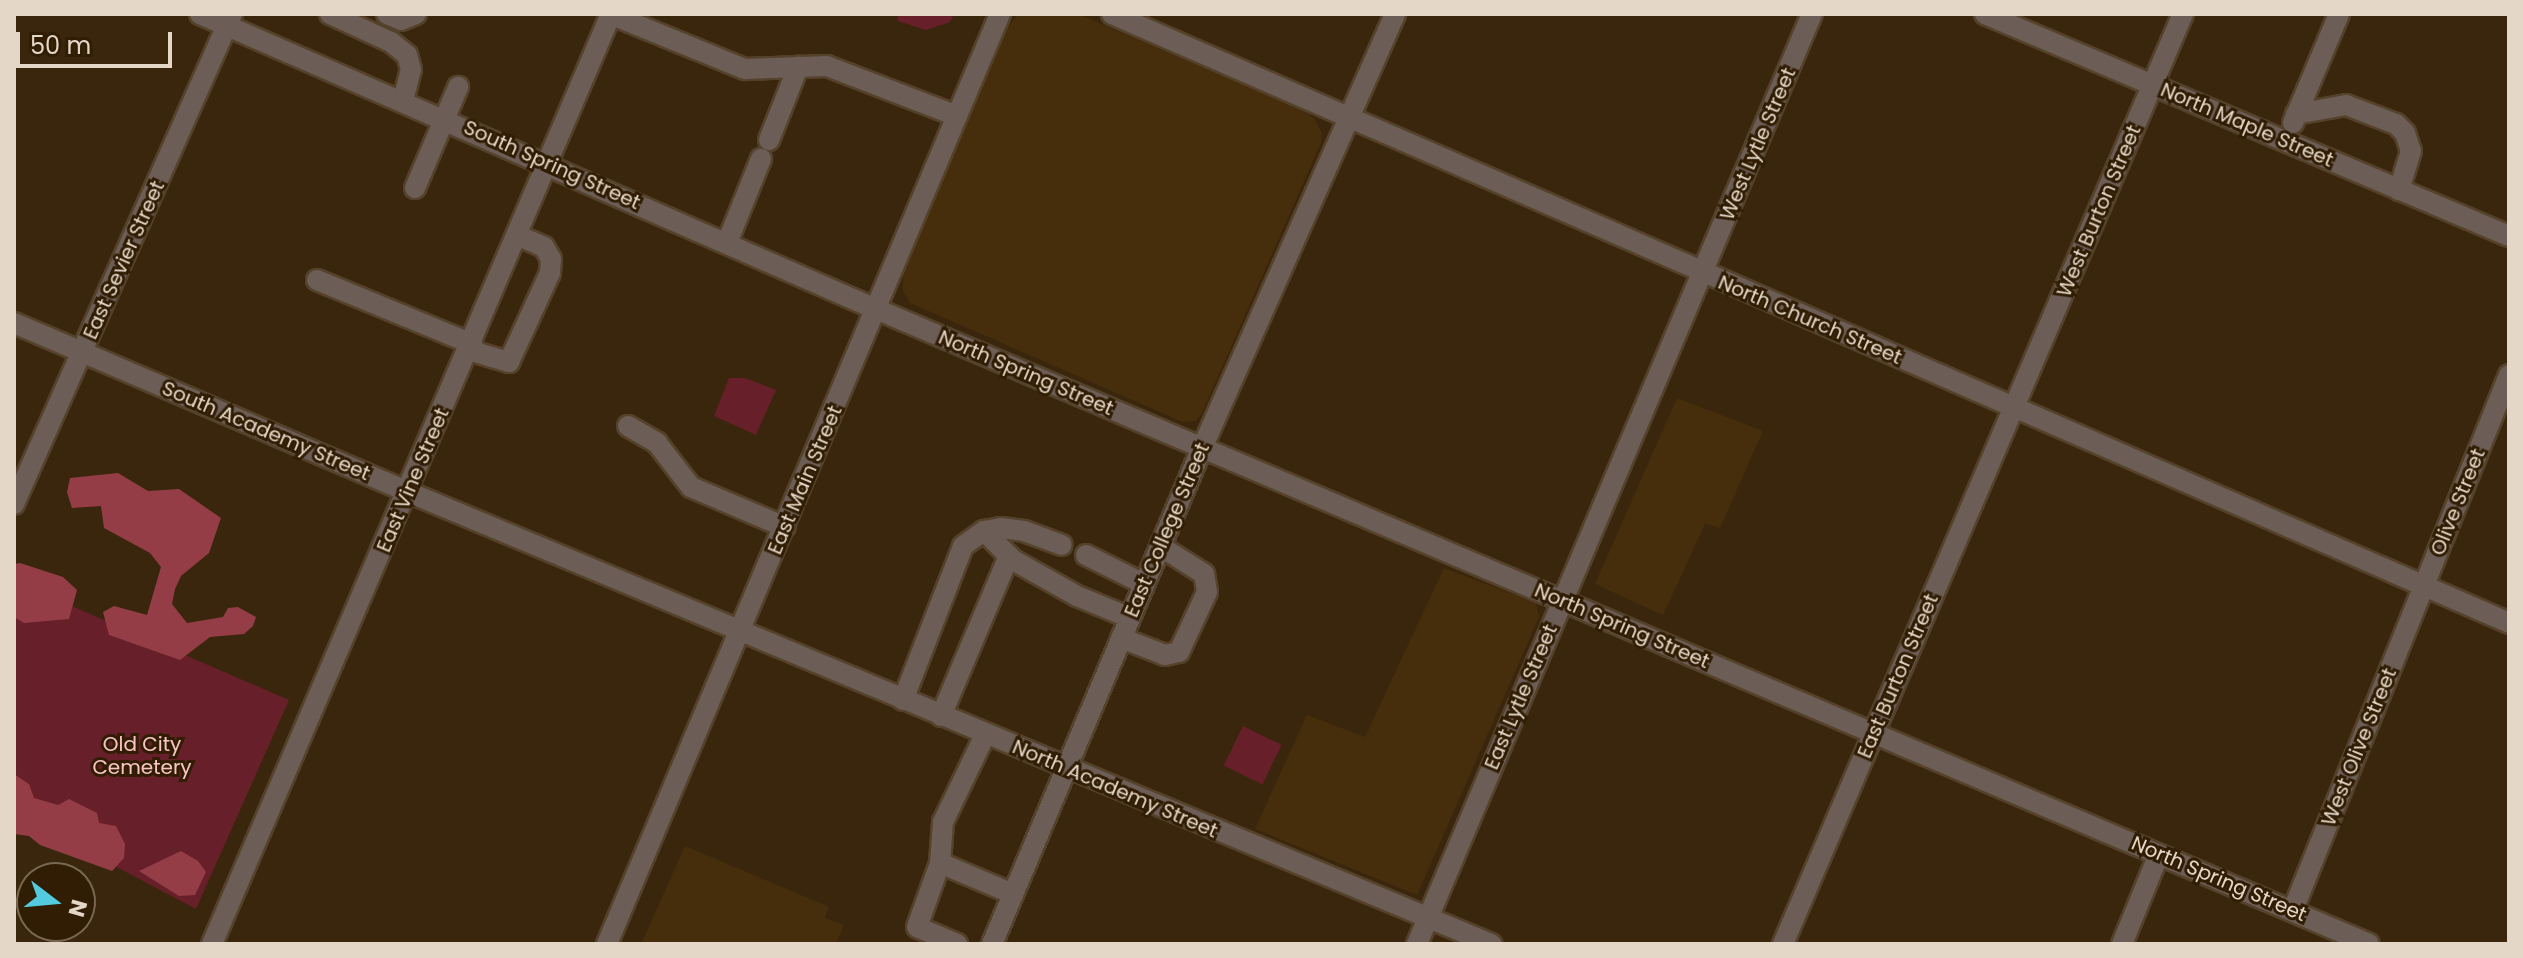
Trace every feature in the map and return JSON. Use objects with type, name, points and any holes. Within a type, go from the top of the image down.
[{"type":"street","name":"South Spring Street","points":[[200,14],[229,20],[403,101],[876,309]]},
{"type":"street","points":[[330,14],[391,42],[407,55],[411,69],[403,101]]},
{"type":"street","points":[[387,14],[401,20],[416,14]]},
{"type":"street","points":[[611,14],[745,69],[827,66],[957,116]]},
{"type":"street","name":"East Vine Street","points":[[212,944],[611,14]]},
{"type":"street","name":"East Main Street","points":[[607,944],[1000,14]]},
{"type":"street","name":"North Church Street","points":[[1112,14],[2509,623]]},
{"type":"street","name":"East College Street","points":[[992,944],[1202,448],[1395,14]]},
{"type":"street","name":"West Lytle Street","points":[[1704,274],[1812,14]]},
{"type":"street","name":"North Maple Street","points":[[1985,14],[2509,236]]},
{"type":"street","name":"West Burton Street","points":[[2014,408],[2183,14]]},
{"type":"street","points":[[2285,141],[2339,14]]},
{"type":"street","name":"East Sevier Street","points":[[14,504],[84,353],[229,20]]},
{"type":"street","points":[[727,243],[798,67]]},
{"type":"street","points":[[415,188],[458,87]]},
{"type":"street","points":[[2296,114],[2346,105],[2396,124],[2405,133],[2411,151],[2399,190]]},
{"type":"street","points":[[317,280],[509,362],[550,273],[551,259],[544,247],[517,235]]},
{"type":"street","name":"East Lytle Street","points":[[1417,944],[1704,274]]},
{"type":"street","name":"North Spring Street","points":[[876,309],[2369,944]]},
{"type":"street","name":"South Academy Street","points":[[14,323],[740,631]]},
{"type":"street","name":"Olive Street","points":[[2425,585],[2509,375]]},
{"type":"street","name":"East Burton Street","points":[[1783,944],[2014,408]]},
{"type":"street","points":[[628,426],[657,443],[691,487],[785,527]]},
{"type":"street","points":[[903,700],[963,546],[984,531],[1001,528],[1024,531],[1062,545]]},
{"type":"street","points":[[984,531],[1009,556],[1077,596],[1130,618]]},
{"type":"street","points":[[1121,638],[1165,655],[1179,652],[1207,592],[1204,574],[1160,546]]},
{"type":"street","points":[[1086,555],[1144,584]]},
{"type":"street","points":[[941,716],[1009,556]]},
{"type":"street","name":"West Olive Street","points":[[2293,910],[2425,585]]},
{"type":"street","name":"North Academy Street","points":[[740,631],[1491,944]]},
{"type":"street","points":[[957,944],[917,927],[940,863],[943,822],[985,735]]},
{"type":"street","points":[[2122,944],[2159,854]]},
{"type":"street","points":[[940,863],[1013,894]]},
{"type":"shaded area","points":[[1018,14],[1078,14],[1298,108],[1314,118],[1322,133],[1321,143],[1196,421],[1183,422],[910,303],[903,290],[903,275],[1001,38]]},
{"type":"shaded area","points":[[1677,398],[1763,431],[1720,528],[1705,524],[1663,615],[1595,584]]},
{"type":"shaded area","points":[[118,473],[148,491],[179,489],[221,518],[209,553],[181,576],[172,604],[187,623],[223,617],[228,608],[238,607],[256,617],[253,626],[244,634],[210,637],[180,660],[109,635],[103,612],[114,606],[147,615],[161,567],[150,553],[104,528],[101,506],[72,508],[67,492],[70,478]]},
{"type":"shaded area","points":[[20,563],[63,577],[77,590],[69,619],[24,623],[14,617],[14,564]]},
{"type":"shaded area","points":[[1444,568],[1536,603],[1539,617],[1417,895],[1255,829],[1307,715],[1365,737]]},
{"type":"shaded area","points":[[14,774],[29,784],[34,798],[58,805],[69,799],[97,813],[99,823],[116,826],[125,844],[124,858],[112,871],[96,865],[96,862],[87,862],[40,845],[29,836],[14,834]]},
{"type":"shaded area","points":[[685,846],[829,907],[825,918],[844,925],[836,944],[641,944]]},
{"type":"shaded area","points":[[181,851],[198,861],[206,872],[195,895],[179,896],[139,871]]},
{"type":"green space","points":[[898,14],[954,14],[950,22],[926,30],[898,21]]},
{"type":"green space","points":[[729,378],[745,378],[776,390],[756,435],[714,416]]},
{"type":"green space","name":"Old City Cemetery","points":[[14,581],[289,700],[196,909],[14,813]]},
{"type":"green space","points":[[1243,726],[1282,745],[1262,784],[1224,766]]}]
